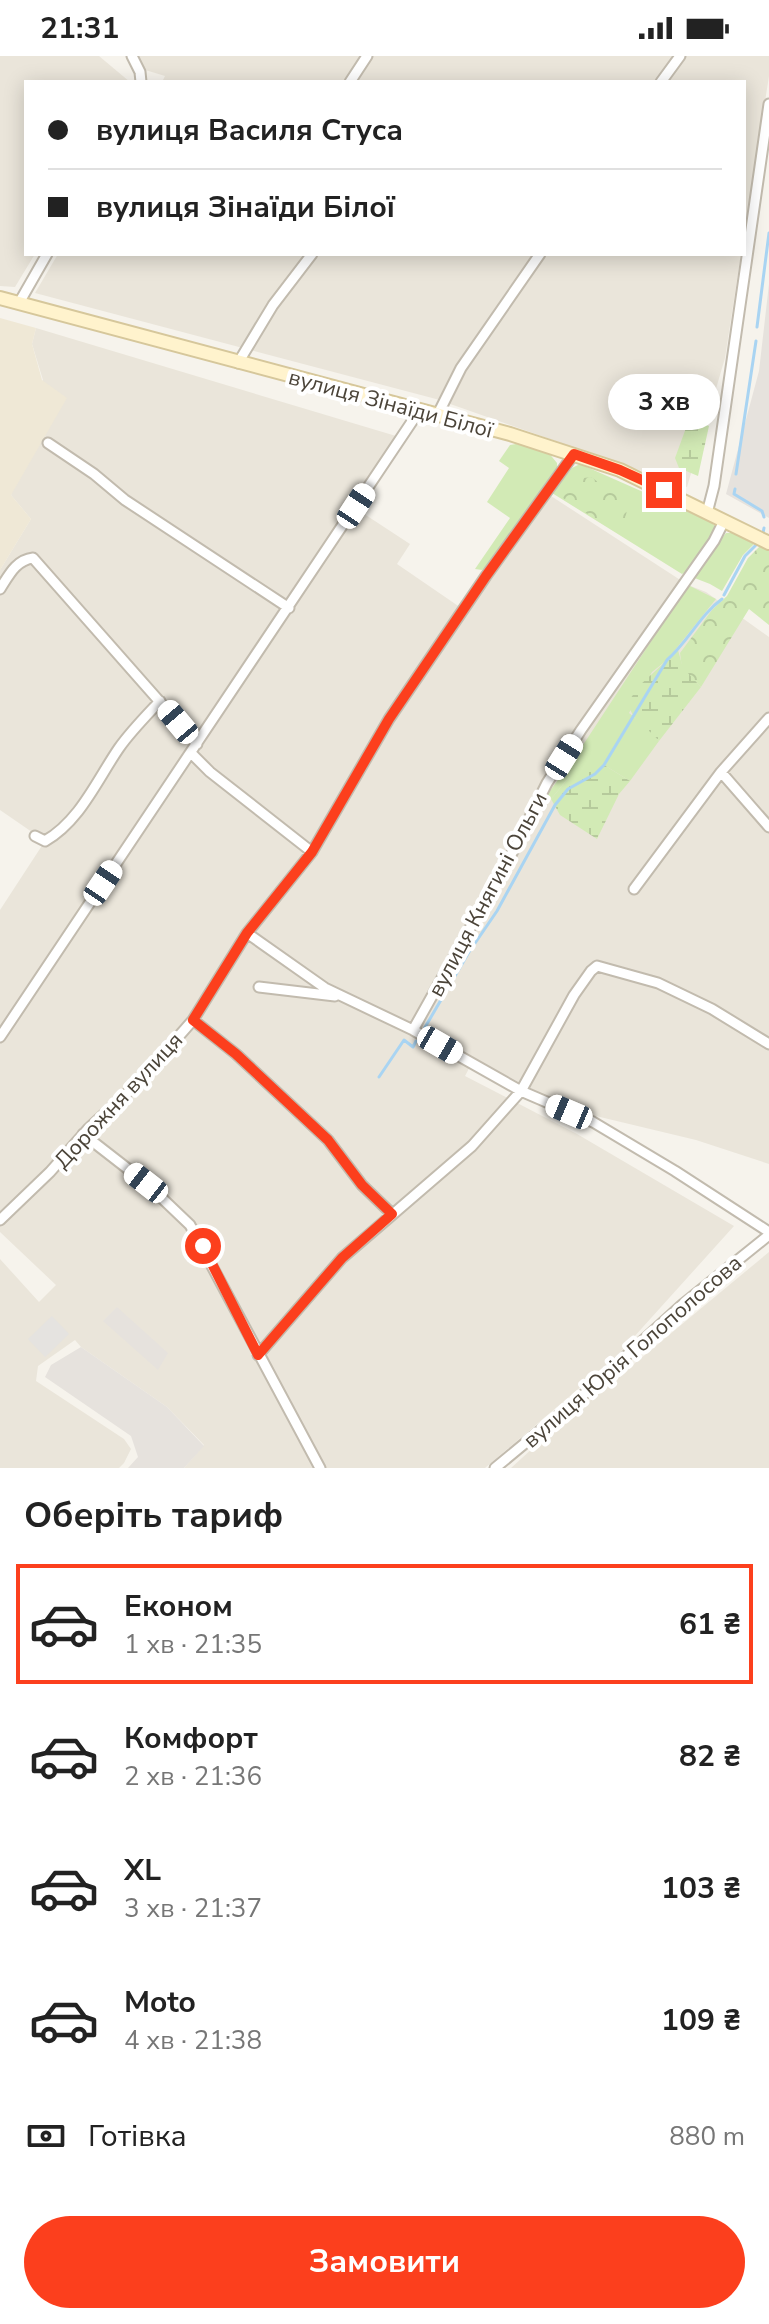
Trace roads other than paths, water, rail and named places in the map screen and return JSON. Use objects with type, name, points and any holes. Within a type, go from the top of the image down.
[{"type":"street","points":[[132,56],[141,80]]},
{"type":"street","points":[[351,80],[367,56]]},
{"type":"street","points":[[662,80],[680,56]]},
{"type":"street","points":[[707,513],[714,486],[769,104]]},
{"type":"street","points":[[19,303],[46,256]]},
{"type":"street","points":[[238,363],[273,305],[310,256]]},
{"type":"street","points":[[437,416],[461,368],[539,256]]},
{"type":"street","name":"вулиця Зінаїди Білої","points":[[0,298],[510,434],[574,454],[620,470],[769,543]]},
{"type":"street","points":[[0,1037],[419,411]]},
{"type":"street","points":[[48,443],[94,474],[125,500],[289,608]]},
{"type":"street","name":"Дорожня вулиця","points":[[0,1220],[50,1172],[83,1134],[136,1085],[193,1020],[247,933],[312,852],[389,719],[574,454]]},
{"type":"street","name":"вулиця Княгині Ольги","points":[[413,1030],[511,855],[547,783],[714,541],[724,521]]},
{"type":"street","points":[[0,589],[23,559],[33,558],[160,701],[210,772],[312,852]]},
{"type":"street","points":[[35,836],[45,841],[57,834],[80,810],[121,745],[160,701]]},
{"type":"street","points":[[634,889],[721,772],[769,718]]},
{"type":"street","points":[[721,772],[769,827]]},
{"type":"street","points":[[247,933],[325,988],[413,1030],[521,1091],[593,1122],[675,1171],[769,1234]]},
{"type":"street","points":[[258,1355],[342,1258],[472,1146],[521,1091],[574,995],[597,966],[658,983],[712,1009],[769,1044]]},
{"type":"street","points":[[259,987],[343,996]]},
{"type":"street","points":[[193,1020],[236,1054],[328,1140],[362,1185],[392,1214]]},
{"type":"street","points":[[83,1134],[146,1183],[190,1225],[320,1468]]},
{"type":"street","name":"вулиця Юрія Голополосова","points":[[495,1468],[582,1396],[692,1295],[769,1234]]},
{"type":"waterway","points":[[757,327],[769,233]]},
{"type":"waterway","points":[[736,474],[756,341]]},
{"type":"waterway","points":[[735,489],[734,494],[762,511],[764,517]]},
{"type":"waterway","points":[[763,533],[764,528]]},
{"type":"waterway","points":[[724,595],[745,556],[756,545]]},
{"type":"waterway","points":[[424,1029],[497,911],[555,805],[568,789],[595,774],[604,765],[667,660],[722,599]]},
{"type":"waterway","points":[[379,1077],[404,1040],[413,1047],[416,1041]]}]
